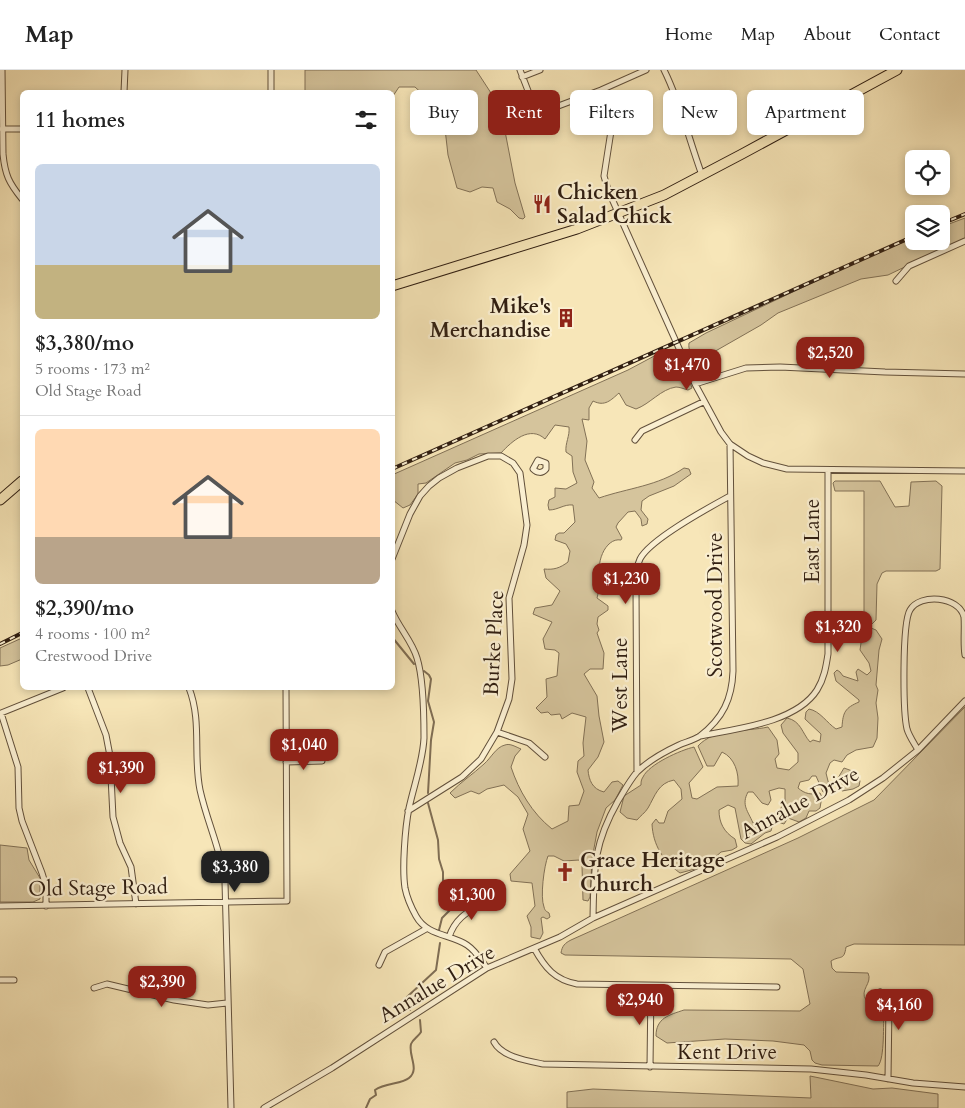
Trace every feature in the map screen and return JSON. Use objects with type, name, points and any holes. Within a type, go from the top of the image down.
[{"type":"main road","points":[[395,285],[564,234],[664,195],[897,70]]},
{"type":"main road","points":[[0,500],[20,483]]},
{"type":"street","points":[[2,70],[3,154],[6,172],[12,186],[20,196]]},
{"type":"street","points":[[124,90],[125,70]]},
{"type":"street","points":[[271,70],[271,90]]},
{"type":"street","points":[[520,70],[537,114],[570,101]]},
{"type":"street","points":[[522,77],[540,70]]},
{"type":"street","points":[[600,90],[646,70]]},
{"type":"street","points":[[664,70],[678,99],[702,175]]},
{"type":"street","points":[[2,129],[20,129]]},
{"type":"street","points":[[609,135],[604,176],[608,190],[695,384],[721,432],[730,444],[754,459],[778,468],[965,471]]},
{"type":"street","points":[[896,281],[909,266],[965,241]]},
{"type":"street","points":[[695,384],[738,370],[780,367],[965,374]]},
{"type":"street","points":[[635,440],[642,431],[704,402]]},
{"type":"street","name":"Scotwood Drive","points":[[593,918],[594,872],[597,852],[602,832],[621,795],[637,772],[652,759],[699,736],[724,711],[730,698],[733,684],[730,444]]},
{"type":"street","points":[[395,552],[410,514],[420,496],[439,478],[465,465],[495,455],[513,463],[520,473],[533,469]]},
{"type":"street","name":"East Lane","points":[[699,736],[747,726],[786,715],[803,706],[816,691],[825,673],[828,654],[828,470]]},
{"type":"street","name":"Burke Place","points":[[408,811],[472,769],[481,759],[497,732],[509,699],[512,679],[509,598],[526,532],[525,505],[520,473]]},
{"type":"street","name":"West Lane","points":[[637,772],[636,572],[640,558],[649,548],[671,532],[730,496]]},
{"type":"street","points":[[918,750],[908,731],[906,717],[905,635],[910,609],[915,604],[927,600],[940,599],[953,602],[958,606],[964,617],[965,655]]},
{"type":"street","points":[[395,617],[417,658],[424,739],[418,774],[408,811],[405,845],[405,886],[409,901],[417,918],[426,929],[468,946],[478,955],[487,968]]},
{"type":"street","points":[[46,906],[46,886],[22,821],[19,808],[18,767],[1,713],[58,690]]},
{"type":"street","points":[[89,690],[106,735],[110,756],[113,816],[120,843],[131,867],[136,904]]},
{"type":"street","points":[[190,690],[195,708],[200,790],[220,854],[225,882],[231,1108]]},
{"type":"street","points":[[286,690],[286,762],[322,761]]},
{"type":"street","name":"Annalue Drive","points":[[264,1108],[332,1068],[487,968],[813,819],[849,800],[883,778],[918,750],[965,701]]},
{"type":"street","points":[[497,732],[529,743],[545,757]]},
{"type":"street","name":"Old Stage Road","points":[[0,906],[288,901],[286,762]]},
{"type":"street","points":[[449,937],[456,921],[488,900]]},
{"type":"street","points":[[379,965],[385,952],[410,940],[426,929]]},
{"type":"street","points":[[534,948],[548,971],[567,982],[577,984],[777,987]]},
{"type":"street","points":[[0,980],[14,980]]},
{"type":"street","points":[[94,988],[107,984],[174,1000],[208,1005],[227,1003]]},
{"type":"street","points":[[650,1067],[651,986]]},
{"type":"street","points":[[880,992],[889,1003],[888,1079]]},
{"type":"street","name":"Kent Drive","points":[[494,1042],[500,1049],[517,1057],[544,1064],[811,1069],[923,1084],[965,1087]]},
{"type":"shaded area","points":[[305,70],[476,70],[489,90],[488,135],[506,135],[515,183],[525,217],[523,219],[519,218],[510,209],[497,202],[493,188],[482,187],[470,192],[457,188],[448,155],[446,135],[478,135],[478,90],[418,90],[415,87],[399,87],[395,93],[395,90],[305,90]]},
{"type":"shaded area","points":[[965,218],[965,238],[950,245],[950,224]]},
{"type":"shaded area","points":[[905,242],[905,250],[940,250],[888,275],[861,279],[778,313],[712,353],[700,356],[690,351],[689,343],[706,333],[869,256]]},
{"type":"shaded area","points":[[666,352],[678,356],[682,361],[692,388],[688,390],[678,387],[671,388],[636,409],[626,405],[619,393],[604,403],[593,401],[589,408],[589,420],[582,419],[587,441],[585,460],[594,482],[592,488],[599,498],[653,483],[684,468],[689,469],[691,474],[674,486],[649,496],[642,501],[641,510],[648,519],[647,524],[642,526],[641,519],[635,511],[628,512],[616,527],[622,538],[621,540],[615,540],[610,543],[600,560],[599,567],[602,579],[596,586],[597,598],[608,606],[608,610],[598,617],[597,624],[599,630],[597,633],[604,653],[603,669],[590,669],[584,674],[597,696],[604,742],[598,757],[588,770],[592,784],[600,791],[604,792],[612,782],[618,781],[623,785],[615,800],[606,808],[597,832],[588,901],[583,900],[582,866],[579,860],[564,861],[554,856],[548,856],[542,896],[544,908],[550,917],[547,919],[541,918],[543,933],[540,939],[531,937],[531,927],[527,916],[535,906],[532,883],[511,881],[510,874],[530,851],[523,829],[528,814],[518,797],[504,785],[487,789],[479,794],[471,791],[455,798],[450,793],[484,764],[499,748],[507,745],[521,749],[515,756],[511,767],[514,776],[532,809],[552,829],[568,821],[569,806],[579,805],[584,791],[577,772],[578,761],[584,756],[583,743],[586,717],[572,713],[562,719],[560,714],[541,713],[536,708],[547,697],[546,679],[557,676],[559,653],[555,650],[545,649],[543,639],[552,622],[533,614],[535,608],[552,605],[560,591],[546,578],[544,569],[557,568],[568,562],[570,551],[566,544],[555,540],[556,535],[564,533],[575,522],[573,505],[549,510],[548,505],[549,500],[555,497],[555,488],[566,489],[577,483],[573,472],[572,456],[566,452],[569,427],[555,425],[545,439],[539,435],[527,434],[510,444],[501,453],[479,454],[455,463],[426,483],[418,484],[418,494],[410,505],[403,508],[395,502],[395,474],[628,370],[658,354]]},
{"type":"shaded area","points":[[835,481],[880,481],[895,507],[909,506],[911,482],[936,481],[942,486],[940,569],[936,571],[886,571],[882,573],[877,584],[876,620],[872,624],[868,623],[864,618],[864,491],[835,491],[833,483]]},
{"type":"shaded area","points":[[871,628],[876,630],[882,639],[879,650],[876,685],[878,690],[876,703],[878,718],[877,738],[873,747],[856,750],[847,755],[842,762],[834,760],[830,763],[826,773],[830,789],[826,792],[823,792],[816,776],[800,782],[798,788],[803,792],[811,794],[820,793],[823,799],[820,808],[816,811],[809,811],[806,818],[799,822],[788,818],[784,824],[778,822],[776,815],[785,802],[785,789],[779,788],[769,791],[771,800],[768,805],[762,803],[753,792],[748,792],[745,804],[753,823],[767,819],[773,823],[771,831],[765,833],[751,844],[745,843],[741,839],[735,808],[728,805],[719,810],[720,819],[725,830],[735,839],[737,847],[721,852],[713,859],[705,859],[695,869],[680,873],[660,852],[654,839],[652,824],[656,819],[659,823],[664,823],[668,811],[682,799],[681,789],[674,780],[661,787],[647,810],[637,820],[627,818],[620,812],[624,796],[641,785],[642,778],[646,772],[674,754],[694,747],[703,767],[689,783],[692,798],[697,799],[717,787],[738,786],[737,771],[730,758],[722,752],[714,766],[707,766],[698,746],[705,740],[721,733],[768,727],[777,740],[779,754],[775,759],[777,768],[789,770],[798,762],[798,753],[783,733],[781,725],[787,718],[792,720],[810,742],[813,740],[820,742],[821,734],[805,719],[806,712],[809,709],[820,715],[836,729],[842,727],[846,711],[859,702],[859,700],[836,681],[834,673],[837,670],[843,676],[858,681],[856,672],[858,669],[867,675],[871,671],[869,663],[860,650],[861,643]]},
{"type":"shaded area","points":[[20,639],[20,660],[0,666],[0,648]]},
{"type":"shaded area","points":[[965,707],[965,945],[854,944],[846,947],[843,956],[831,961],[832,968],[836,972],[868,973],[869,980],[864,996],[868,1002],[880,1007],[884,1011],[883,1048],[878,1066],[822,1065],[812,1060],[810,1051],[804,1045],[773,1041],[725,1039],[667,1043],[656,1036],[658,1025],[664,1018],[684,1010],[800,1011],[810,1004],[803,969],[791,959],[565,955],[561,953],[564,945],[571,940],[798,838],[874,800]]},
{"type":"shaded area","points":[[844,768],[855,772],[860,781],[859,786],[842,791],[835,783]]},
{"type":"shaded area","points":[[0,845],[27,848],[29,860],[40,878],[40,899],[33,902],[0,902]]},
{"type":"shaded area","points":[[810,1076],[873,1089],[892,1088],[938,1094],[938,1108],[567,1108],[567,1092],[593,1089],[811,1098]]},
{"type":"waterway","points":[[395,641],[414,664]]},
{"type":"waterway","points":[[424,671],[431,679],[428,701],[434,722],[428,793]]},
{"type":"waterway","points":[[428,803],[438,840],[439,859],[443,872],[443,887],[451,900],[450,910],[442,918],[439,930]]},
{"type":"waterway","points":[[410,1010],[407,997],[436,970],[440,943]]},
{"type":"waterway","points":[[366,1108],[370,1099],[376,1095],[375,1090],[406,1080],[414,1071],[411,1044],[421,1032],[420,1020]]},
{"type":"railway","points":[[950,220],[965,214]]},
{"type":"railway","points":[[395,468],[905,240]]},
{"type":"railway","points":[[0,644],[20,634]]},
{"type":"place","name":"Chicken Salad Chick","points":[[542,204]]},
{"type":"place","name":"Mike's Merchandise","points":[[566,318]]},
{"type":"place","name":"Grace Heritage Church","points":[[565,872]]}]
